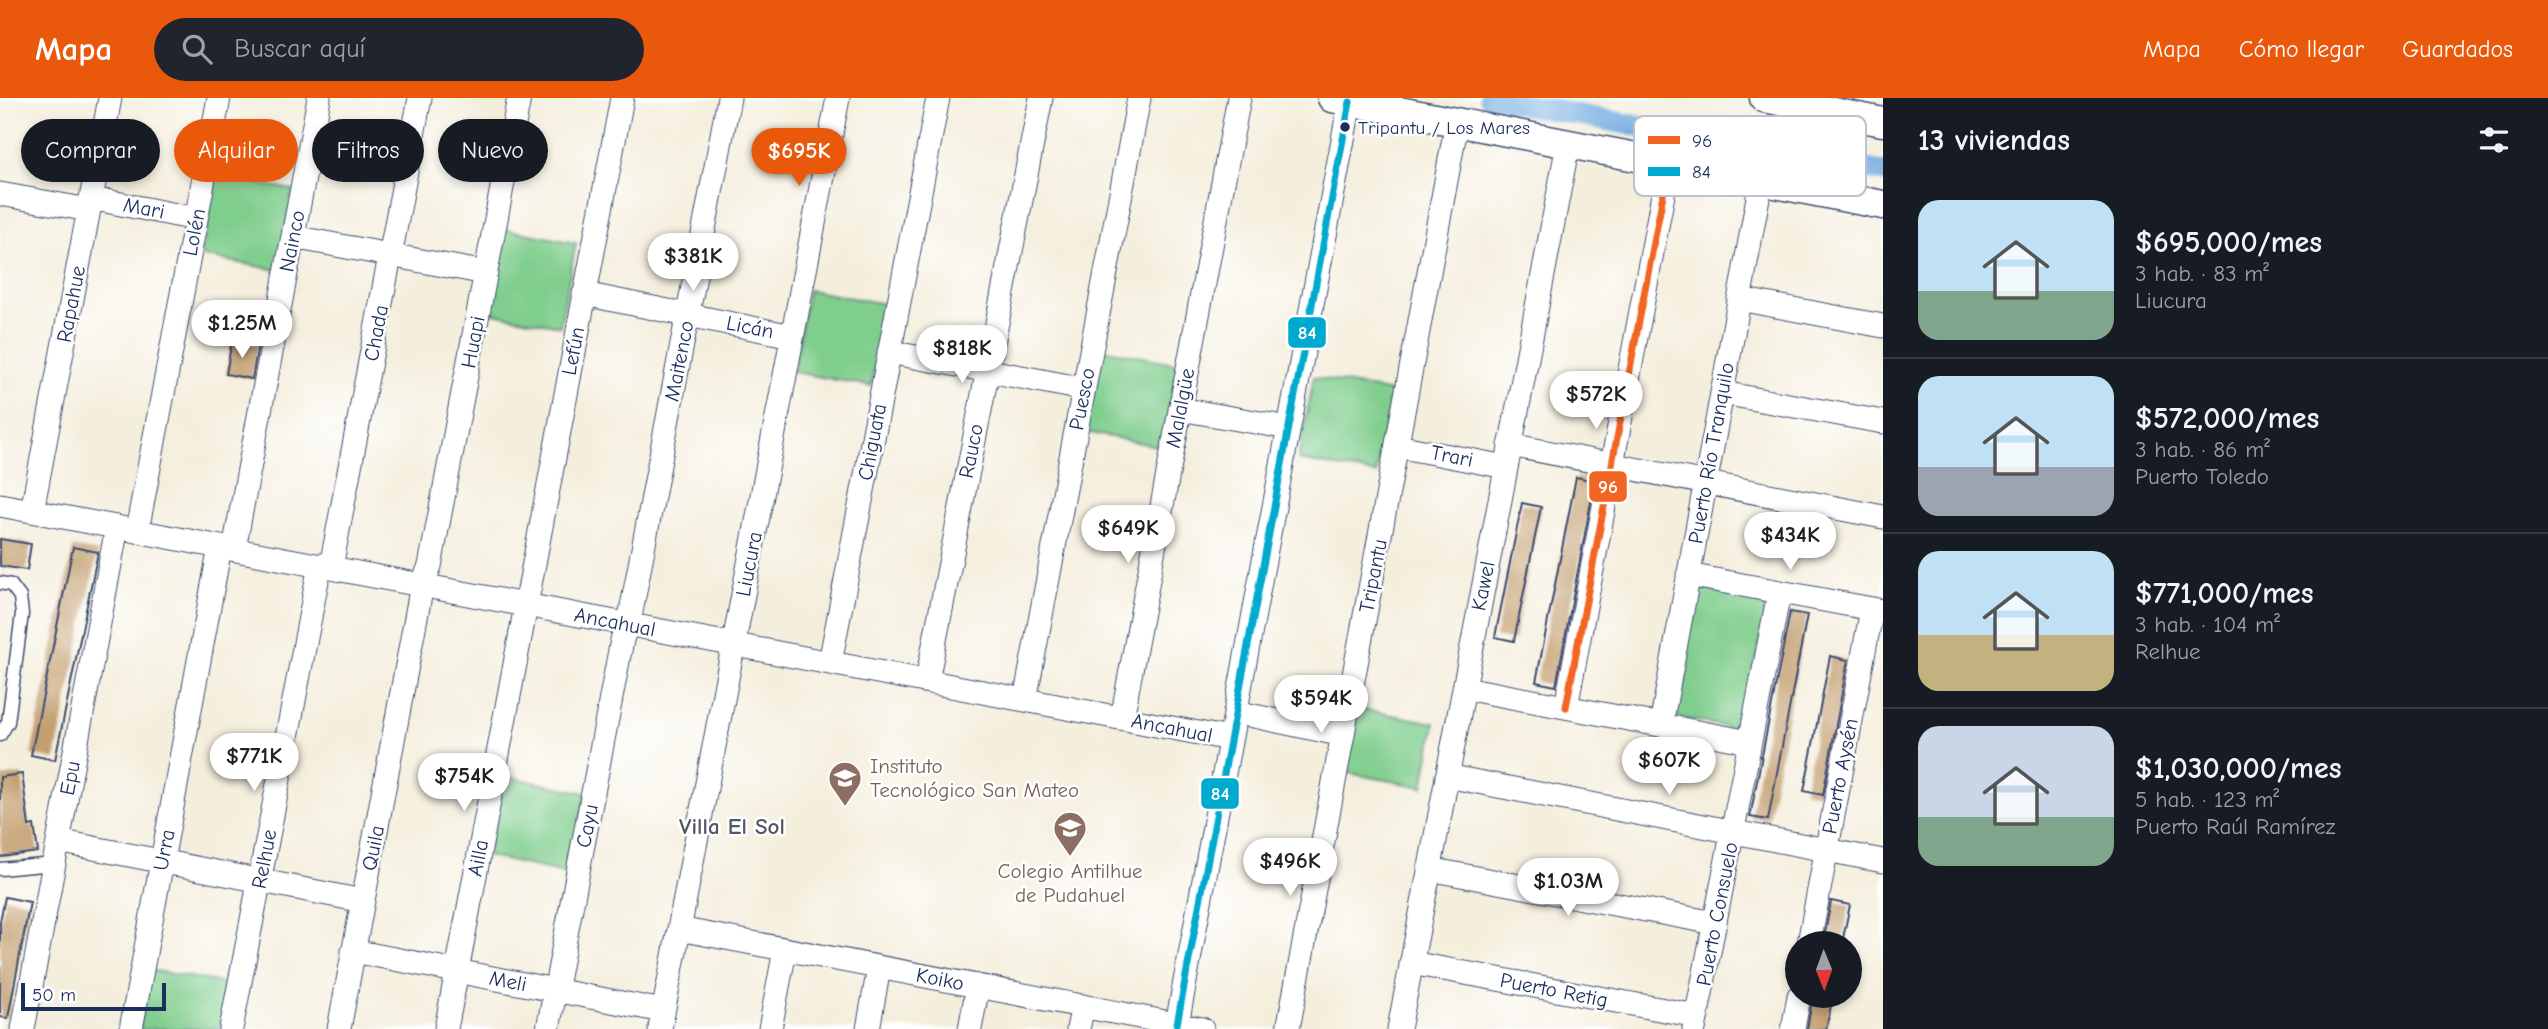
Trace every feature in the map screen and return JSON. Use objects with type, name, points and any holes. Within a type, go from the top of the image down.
[{"type":"street","name":"Lolén","points":[[127,529],[196,219],[219,98]]},
{"type":"street","name":"Nainco","points":[[227,548],[293,237],[319,98]]},
{"type":"street","name":"Chada","points":[[326,566],[420,98]]},
{"type":"street","name":"Huapi","points":[[422,585],[430,566],[519,98]]},
{"type":"street","name":"Lefún","points":[[525,604],[622,98]]},
{"type":"street","name":"Maitenco","points":[[629,624],[729,98]]},
{"type":"street","name":"Liucura","points":[[661,1020],[838,98]]},
{"type":"street","name":"Chiguata","points":[[830,663],[938,98]]},
{"type":"street","name":"Rauco","points":[[927,681],[1041,98]]},
{"type":"street","name":"Puesco","points":[[1025,700],[1139,98]]},
{"type":"street","name":"Malalgüe","points":[[1122,718],[1239,98]]},
{"type":"street","name":"Rapahue","points":[[32,511],[90,204],[104,99]]},
{"type":"street","points":[[1771,99],[1854,116]]},
{"type":"street","points":[[1188,1027],[1230,739],[1289,428],[1341,100],[1634,156]]},
{"type":"street","name":"Tripantu","points":[[1288,1029],[1457,122]]},
{"type":"street","name":"Kawel","points":[[1399,1029],[1568,144]]},
{"type":"street","name":"Mari","points":[[0,194],[196,219]]},
{"type":"street","points":[[1566,707],[1663,196]]},
{"type":"street","name":"Puerto Río Tranquilo","points":[[1661,725],[1758,196]]},
{"type":"street","points":[[1837,196],[1883,205]]},
{"type":"street","points":[[293,237],[486,273]]},
{"type":"street","name":"Licán","points":[[584,294],[792,335]]},
{"type":"street","points":[[1739,299],[1883,326]]},
{"type":"street","points":[[889,352],[1084,389]]},
{"type":"street","points":[[1722,393],[1883,422]]},
{"type":"street","points":[[1180,409],[1289,428]]},
{"type":"street","name":"Trari","points":[[1397,446],[1612,464],[1883,517]]},
{"type":"street","name":"Ancahual","points":[[0,505],[1230,739]]},
{"type":"street","name":"Epu","points":[[23,1029],[58,841],[127,529]]},
{"type":"street","name":"Urra","points":[[131,1029],[162,862],[227,548]]},
{"type":"street","name":"Relhue","points":[[231,1029],[326,566]]},
{"type":"street","points":[[1688,575],[1877,610]]},
{"type":"street","name":"Quila","points":[[339,1029],[422,585]]},
{"type":"street","name":"Puerto Consuelo","points":[[1695,1023],[1779,593]]},
{"type":"street","name":"Ailla","points":[[446,1029],[525,604]]},
{"type":"street","name":"Puerto Aysén","points":[[1811,931],[1877,610]]},
{"type":"street","name":"Cayu","points":[[548,1029],[622,640],[629,624]]},
{"type":"street","points":[[1464,688],[1750,742]]},
{"type":"street","points":[[1235,712],[1343,735]]},
{"type":"street","points":[[1447,776],[1883,861]]},
{"type":"street","points":[[58,841],[363,901]]},
{"type":"street","points":[[1429,869],[1715,923]]},
{"type":"street","name":"Koiko","points":[[679,929],[978,986],[1081,1018],[1188,1027]]},
{"type":"street","points":[[770,1029],[785,950]]},
{"type":"street","name":"Meli","points":[[353,951],[555,990],[661,1020]]},
{"type":"street","name":"Puerto Retig","points":[[1412,963],[1695,1023]]},
{"type":"street","points":[[868,1029],[879,968]]},
{"type":"street","points":[[970,1029],[978,986]]},
{"type":"street","points":[[1793,1029],[1797,1008]]},
{"type":"lane","points":[[0,583],[11,585],[20,597],[22,614],[8,722],[0,735]]},
{"type":"lane","points":[[0,869],[54,864]]},
{"type":"green space","points":[[215,182],[249,182],[293,190],[278,270],[201,256]]},
{"type":"green space","points":[[499,228],[576,243],[560,326],[483,311]]},
{"type":"green space","points":[[808,290],[886,304],[871,386],[793,372]]},
{"type":"green space","points":[[1102,349],[1179,364],[1162,447],[1085,432]]},
{"type":"green space","points":[[1314,377],[1392,392],[1376,474],[1298,460]]},
{"type":"green space","points":[[1696,588],[1768,602],[1743,730],[1671,716]]},
{"type":"green space","points":[[1355,708],[1435,723],[1423,787],[1343,772]]},
{"type":"green space","points":[[505,776],[586,793],[569,874],[487,856]]},
{"type":"green space","points":[[150,970],[228,984],[220,1029],[139,1029]]},
{"type":"building","points":[[232,340],[258,345],[252,379],[226,374]]},
{"type":"building","points":[[1576,477],[1595,481],[1556,686],[1536,682]]},
{"type":"building","points":[[1522,503],[1541,507],[1514,641],[1495,637]]},
{"type":"building","points":[[0,539],[31,544],[27,570],[0,566]]},
{"type":"building","points":[[73,547],[98,552],[55,760],[31,755]]},
{"type":"building","points":[[1790,612],[1807,615],[1768,820],[1750,817]]},
{"type":"building","points":[[1830,656],[1848,660],[1823,795],[1804,791]]},
{"type":"building","points":[[22,774],[29,826],[34,825],[38,852],[0,857],[0,777]]},
{"type":"building","points":[[5,897],[30,902],[8,1018],[0,1017],[0,921]]},
{"type":"building","points":[[1831,901],[1850,905],[1845,931],[1825,931]]},
{"type":"building","points":[[1811,1008],[1830,1008],[1826,1029],[1807,1029]]},
{"type":"waterway","points":[[1489,98],[1634,125]]},
{"type":"waterway","points":[[1866,169],[1883,172]]},
{"type":"transit line","name":"84","points":[[1177,1024],[1350,102]]},
{"type":"transit line","name":"96","points":[[1566,707],[1663,196]]},
{"type":"place","name":"Tripantu / Los Mares","points":[[1345,127]]},
{"type":"place","name":"Instituto Tecnológico San Mateo","points":[[845,808]]},
{"type":"place","name":"Colegio Antilhue de Pudahuel","points":[[1070,858]]},
{"type":"district","name":"Villa El Sol","points":[[732,826]]}]
